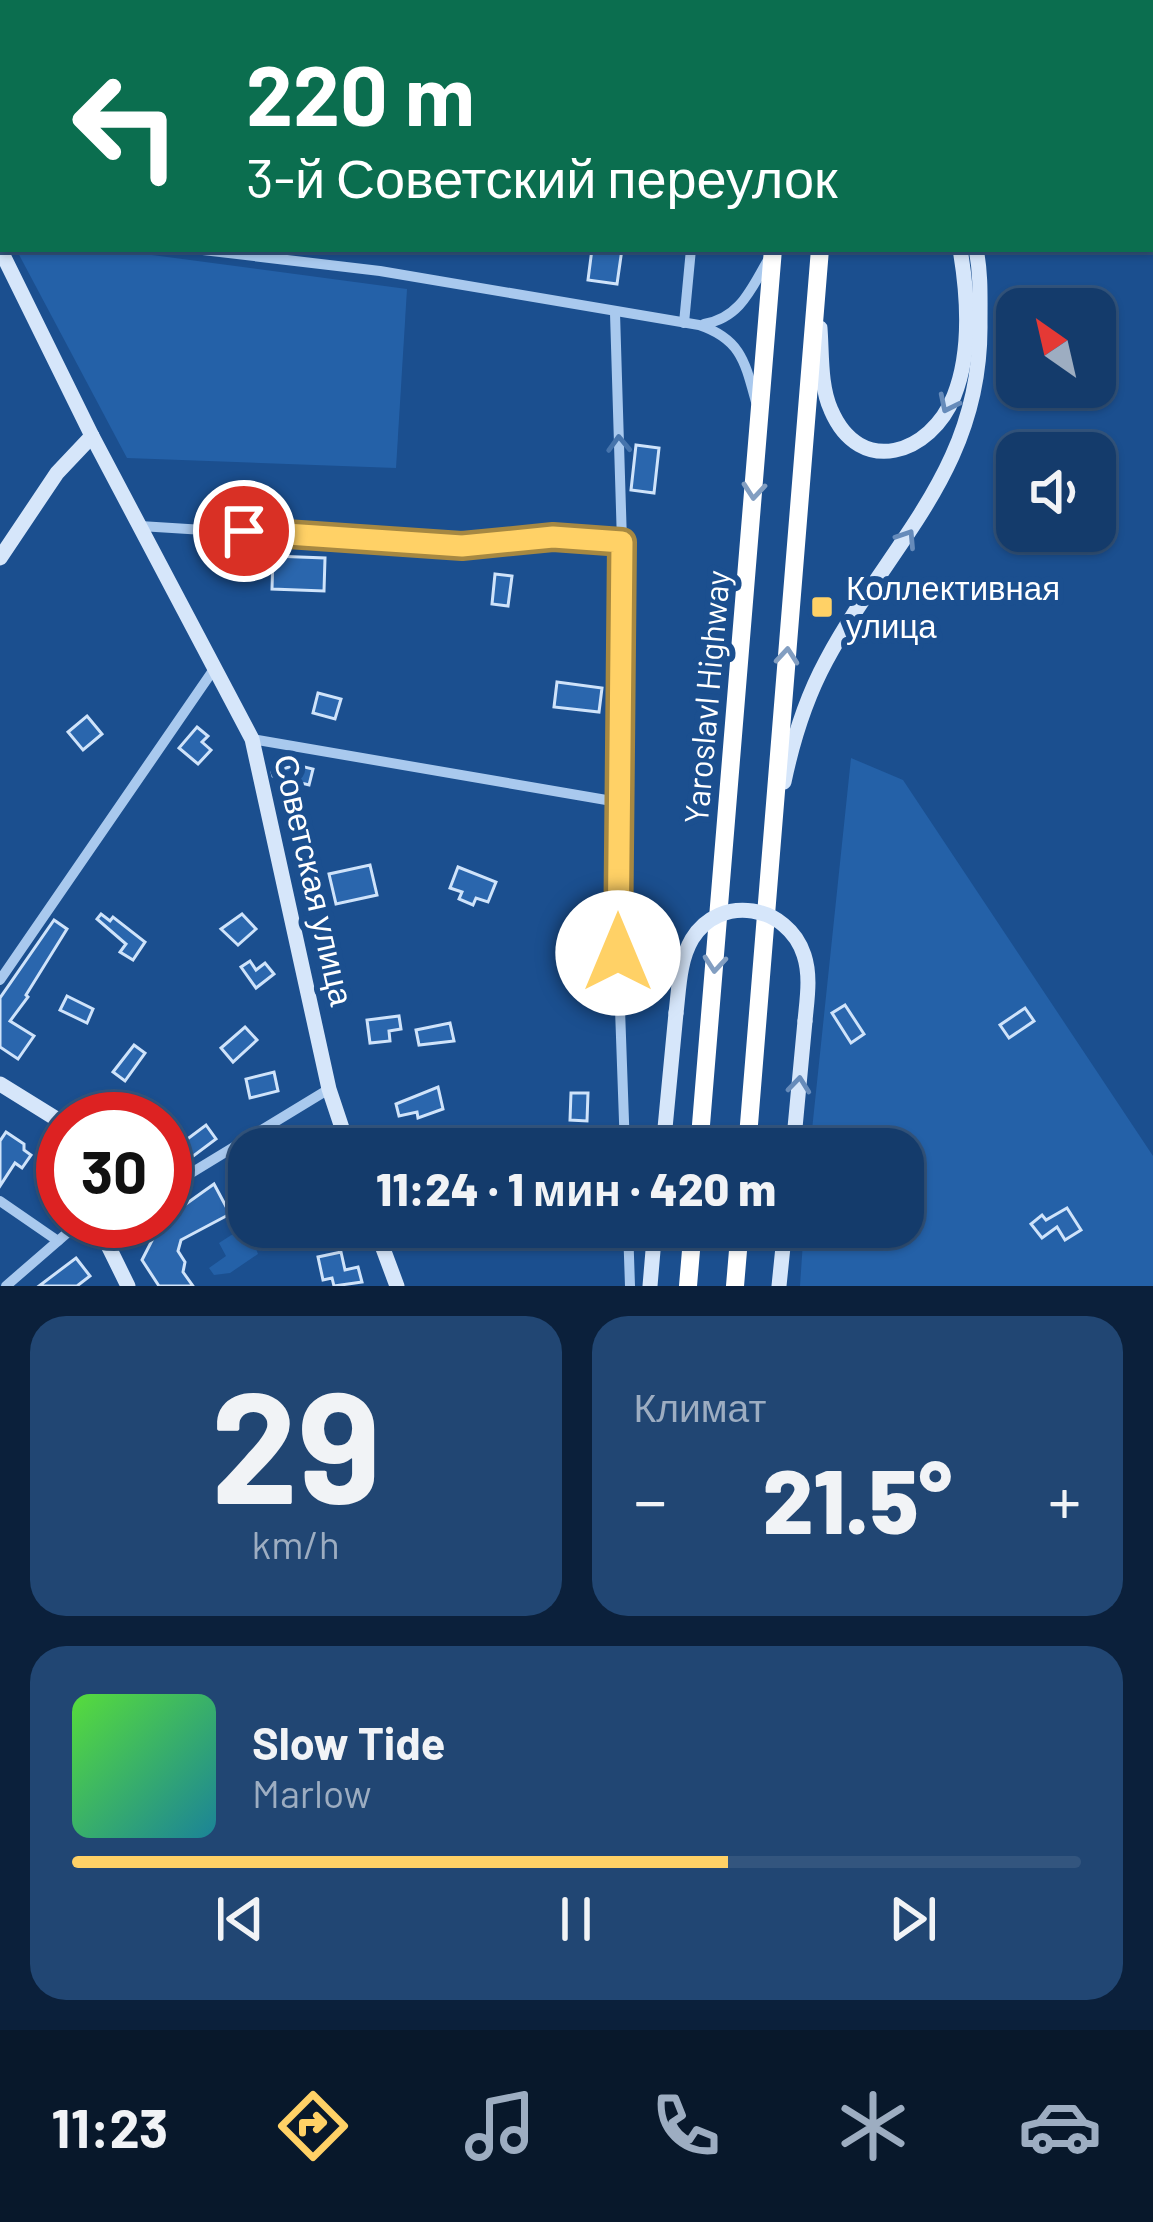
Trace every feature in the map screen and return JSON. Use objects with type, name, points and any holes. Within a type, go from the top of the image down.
[{"type":"highway","name":"Yaroslavl Highway","points":[[701,1128],[773,252]]},
{"type":"highway","points":[[749,1128],[820,252]]},
{"type":"highway","points":[[688,1286],[691,1248]]},
{"type":"highway","points":[[735,1286],[738,1248]]},
{"type":"street","name":"Советская улица","points":[[1,252],[92,436],[252,739],[329,1089],[342,1128]]},
{"type":"street","points":[[218,252],[380,272],[699,325],[722,333],[737,349],[760,415]]},
{"type":"street","points":[[684,322],[691,252]]},
{"type":"street","points":[[699,325],[718,322],[740,308],[772,252]]},
{"type":"street","points":[[817,290],[829,408],[855,442],[883,452],[899,451],[929,434],[955,394],[965,341],[960,252]]},
{"type":"street","points":[[773,832],[807,699],[828,657],[944,477],[967,418],[980,343],[976,252]]},
{"type":"street","points":[[615,313],[622,542],[618,953],[624,1128]]},
{"type":"street","points":[[0,558],[57,473],[92,436]]},
{"type":"street","points":[[140,526],[462,546],[553,537],[622,542]]},
{"type":"street","points":[[0,980],[214,669]]},
{"type":"street","points":[[252,739],[618,802]]},
{"type":"street","points":[[665,1128],[685,956],[694,935],[710,920],[751,910],[785,923],[803,952],[808,976],[795,1128]]},
{"type":"street","points":[[0,1084],[36,1107]]},
{"type":"street","points":[[192,1173],[329,1089]]},
{"type":"street","points":[[0,1201],[36,1226]]},
{"type":"street","points":[[6,1286],[50,1248]]},
{"type":"street","points":[[109,1248],[128,1286]]},
{"type":"street","points":[[383,1248],[397,1286]]},
{"type":"street","points":[[629,1248],[630,1286]]},
{"type":"street","points":[[650,1286],[654,1248]]},
{"type":"street","points":[[779,1286],[783,1248]]},
{"type":"shaded area","points":[[18,252],[130,252],[407,289],[396,468],[127,458]]},
{"type":"shaded area","points":[[851,758],[903,780],[1153,1156],[1153,1286],[800,1286],[803,1248],[924,1248],[924,1128],[812,1128]]},
{"type":"shaded area","points":[[228,1237],[228,1248],[256,1248],[258,1254],[230,1273],[214,1275],[209,1268],[226,1256],[219,1243]]},
{"type":"building","points":[[592,252],[622,252],[617,284],[588,280]]},
{"type":"building","points":[[636,445],[659,448],[654,493],[631,490]]},
{"type":"building","points":[[273,556],[325,558],[324,591],[272,589]]},
{"type":"building","points":[[495,574],[512,576],[508,606],[492,604]]},
{"type":"building","points":[[557,682],[602,688],[599,712],[554,707]]},
{"type":"building","points":[[318,693],[341,699],[335,719],[313,713]]},
{"type":"building","points":[[87,716],[102,734],[83,750],[68,732]]},
{"type":"building","points":[[197,727],[208,736],[202,742],[211,750],[198,764],[179,748]]},
{"type":"building","points":[[296,765],[313,769],[309,785],[273,776],[272,772]]},
{"type":"building","points":[[370,865],[377,895],[336,904],[329,874]]},
{"type":"building","points":[[458,867],[496,882],[488,902],[476,898],[473,905],[459,899],[462,892],[450,888]]},
{"type":"building","points":[[101,914],[110,921],[113,917],[145,942],[133,960],[120,952],[126,944],[97,919]]},
{"type":"building","points":[[242,914],[256,929],[238,945],[221,929]]},
{"type":"building","points":[[54,920],[67,929],[10,1021],[34,1036],[18,1059],[0,1047],[0,998]]},
{"type":"building","points":[[250,961],[256,970],[265,963],[274,974],[256,988],[241,967]]},
{"type":"building","points":[[67,996],[93,1009],[87,1023],[60,1010]]},
{"type":"building","points":[[845,1005],[864,1034],[851,1043],[832,1013]]},
{"type":"building","points":[[1025,1008],[1034,1021],[1009,1038],[1000,1025]]},
{"type":"building","points":[[399,1016],[401,1029],[389,1031],[390,1041],[370,1043],[367,1020]]},
{"type":"building","points":[[450,1023],[454,1041],[419,1045],[416,1030]]},
{"type":"building","points":[[245,1027],[257,1040],[233,1062],[221,1048]]},
{"type":"building","points":[[134,1045],[145,1053],[125,1081],[113,1072]]},
{"type":"building","points":[[274,1072],[278,1091],[250,1098],[246,1079]]},
{"type":"building","points":[[438,1087],[443,1109],[418,1118],[417,1112],[399,1116],[396,1104]]},
{"type":"building","points":[[571,1093],[588,1093],[587,1121],[570,1120]]},
{"type":"building","points":[[206,1125],[216,1139],[192,1157],[192,1136]]},
{"type":"building","points":[[6,1132],[31,1155],[22,1168],[15,1163],[0,1186],[0,1141]]},
{"type":"building","points":[[214,1184],[228,1215],[192,1234],[192,1200]]},
{"type":"building","points":[[1067,1208],[1081,1230],[1065,1240],[1057,1227],[1042,1238],[1031,1224],[1042,1215],[1046,1220]]},
{"type":"building","points":[[148,1248],[179,1248],[185,1262],[183,1272],[193,1286],[159,1286],[142,1260]]},
{"type":"building","points":[[341,1252],[345,1270],[358,1267],[362,1282],[334,1286],[332,1278],[323,1280],[318,1257]]},
{"type":"building","points":[[76,1258],[90,1276],[77,1286],[39,1286]]},
{"type":"place","name":"Коллективная улица","points":[[822,607]]},
{"type":"route","points":[[244,531],[462,546],[553,537],[622,542],[618,953]]}]
